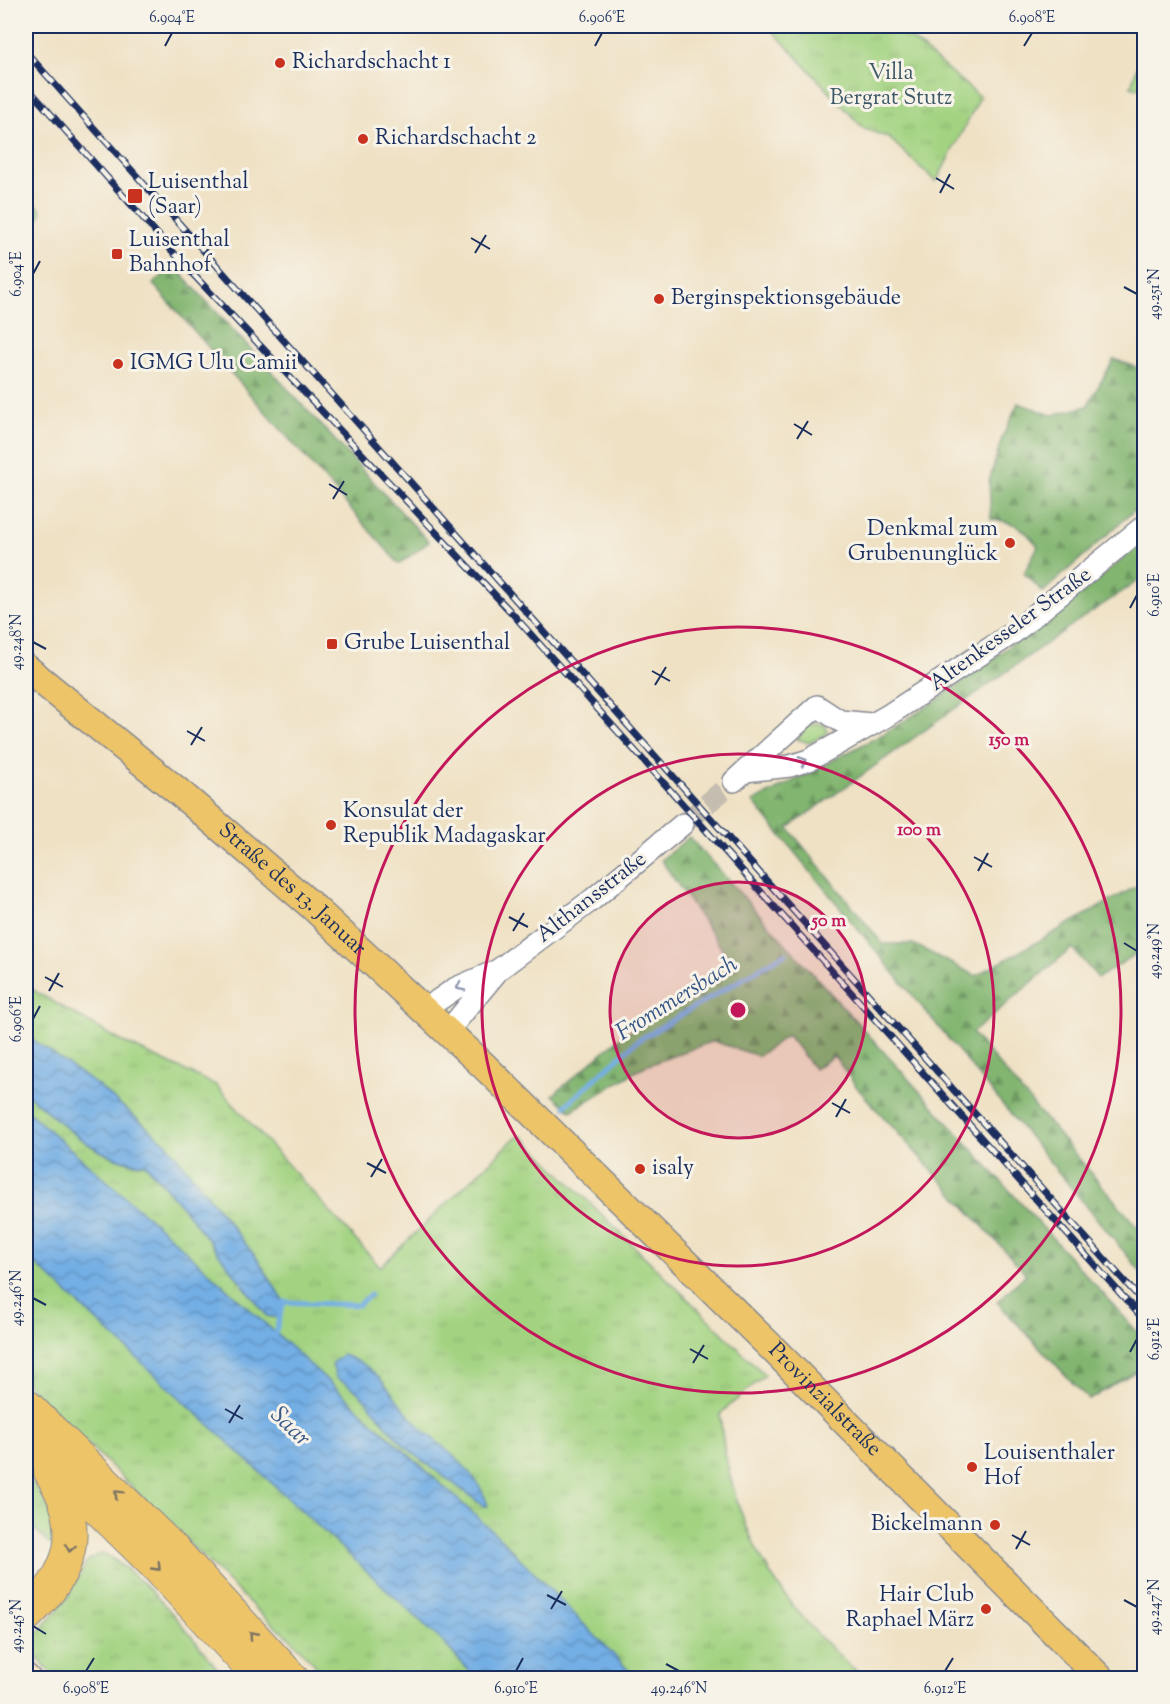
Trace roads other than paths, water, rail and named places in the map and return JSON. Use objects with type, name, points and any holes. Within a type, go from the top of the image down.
[{"type":"highway","points":[[26,1405],[176,1552],[292,1678]]},
{"type":"highway","points":[[26,1439],[51,1473],[64,1496],[71,1516],[70,1553],[63,1571],[52,1589],[26,1616]]},
{"type":"highway","points":[[26,1439],[157,1567],[260,1678]]},
{"type":"main road","name":"Straße des 13. Januar","points":[[26,668],[280,878],[426,1012],[546,1127]]},
{"type":"main road","name":"Provinzialstraße","points":[[546,1127],[773,1349],[1100,1678]]},
{"type":"street","name":"Altenkesseler Straße","points":[[871,724],[840,721],[817,706],[740,776],[809,760],[871,724],[1013,633],[1144,526]]},
{"type":"street","name":"Althansstraße","points":[[426,1012],[456,988],[498,970],[593,899],[683,824]]},
{"type":"street","name":"Althansstraße","points":[[447,1032],[498,970]]},
{"type":"water","points":[[26,1035],[98,1086],[167,1144],[258,1260],[284,1302],[281,1318],[267,1316],[186,1211],[146,1164],[111,1156],[96,1148],[67,1128],[26,1093]]},
{"type":"water","name":"Saar","points":[[26,1110],[157,1225],[502,1540],[636,1678],[476,1678],[439,1638],[26,1255]]},
{"type":"water","points":[[342,1355],[356,1360],[377,1375],[419,1426],[468,1471],[477,1482],[488,1506],[483,1506],[414,1454],[396,1437],[365,1399],[336,1378],[332,1364]]},
{"type":"waterway","name":"Frommersbach","points":[[565,1106],[637,1041],[786,953]]},
{"type":"waterway","name":"Frommersbach","points":[[270,1337],[275,1333],[284,1302],[358,1305],[370,1295]]},
{"type":"tunnel","points":[[683,824],[734,781]]},
{"type":"railway","points":[[26,52],[1144,1303]]},
{"type":"railway","points":[[26,86],[190,271],[510,611],[1144,1320]]},
{"type":"place","name":"Richardschacht 1","points":[[280,63]]},
{"type":"place","name":"Richardschacht 2","points":[[363,139]]},
{"type":"place","name":"Luisenthal (Saar)","points":[[135,196]]},
{"type":"place","name":"Luisenthal Bahnhof","points":[[117,254]]},
{"type":"place","name":"Berginspektionsgebäude","points":[[659,299]]},
{"type":"place","name":"IGMG Ulu Camii","points":[[118,364]]},
{"type":"place","name":"Denkmal zum Grubenunglück","points":[[1010,543]]},
{"type":"place","name":"Grube Luisenthal","points":[[332,644]]},
{"type":"place","name":"Konsulat der Republik Madagaskar","points":[[331,825]]},
{"type":"place","name":"isaly","points":[[640,1169]]},
{"type":"place","name":"Louisenthaler Hof","points":[[972,1467]]},
{"type":"place","name":"Bickelmann","points":[[995,1525]]},
{"type":"place","name":"Hair Club Raphael März","points":[[986,1609]]},
{"type":"park label","name":"Villa Bergrat Stutz","points":[[891,86]]}]
